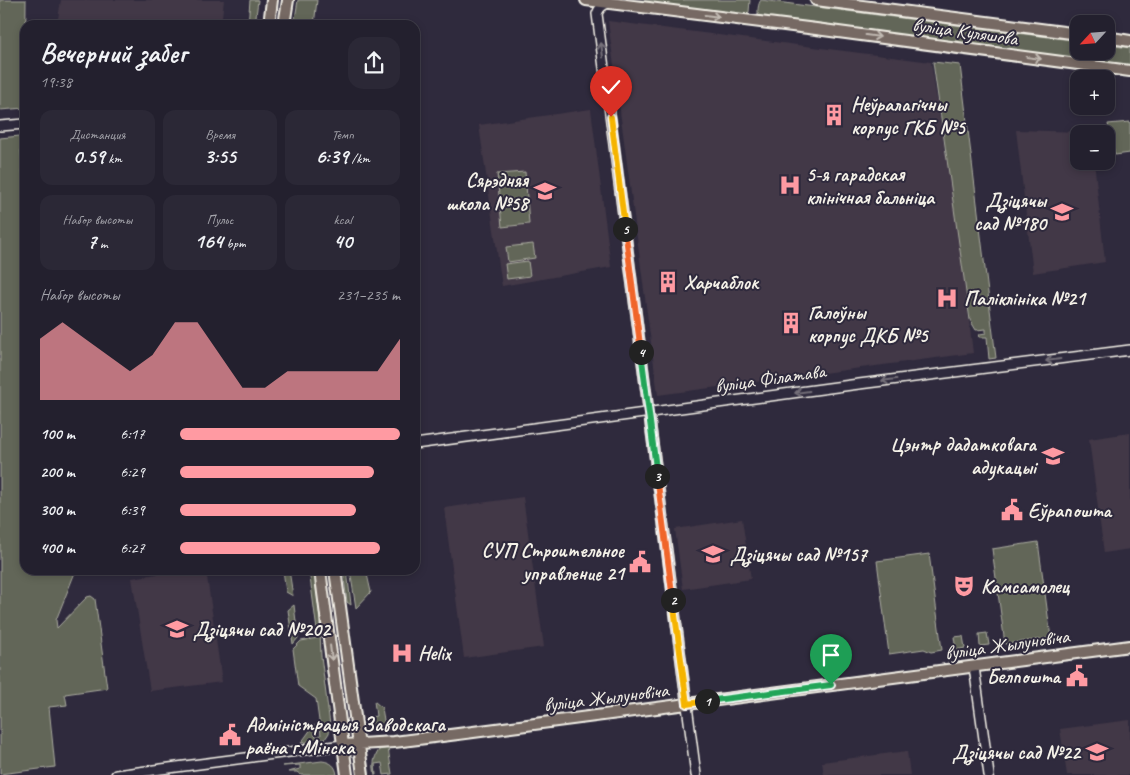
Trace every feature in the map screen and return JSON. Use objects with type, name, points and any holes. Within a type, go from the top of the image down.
[{"type":"main road","points":[[270,20],[272,0]]},
{"type":"main road","points":[[285,20],[288,0]]},
{"type":"main road","name":"вуліца Куляшова","points":[[586,0],[1130,71]]},
{"type":"main road","name":"вуліца Куляшова","points":[[816,0],[1070,33]]},
{"type":"main road","points":[[1115,38],[1130,41]]},
{"type":"main road","points":[[321,575],[347,775]]},
{"type":"main road","points":[[336,575],[363,775]]},
{"type":"main road","name":"вуліца Жылуновіча","points":[[343,745],[394,742],[1130,646]]},
{"type":"street","points":[[609,3],[603,5],[597,14],[696,775]]},
{"type":"street","points":[[0,126],[20,124]]},
{"type":"street","name":"вуліца Філатава","points":[[420,443],[851,385],[1130,350]]},
{"type":"street","points":[[974,667],[989,775]]},
{"type":"street","name":"вуліца Жылуновіча","points":[[116,775],[343,745]]},
{"type":"shaded area","points":[[61,0],[224,0],[222,20],[58,20]]},
{"type":"shaded area","name":"5-я гарадская клінічная бальніца","points":[[608,21],[931,62],[959,239],[973,353],[658,395]]},
{"type":"shaded area","name":"Сярэдняя школа №58","points":[[591,109],[611,267],[502,286],[479,125]]},
{"type":"shaded area","name":"Дзіцячы сад №180","points":[[1016,130],[1070,132],[1070,170],[1095,170],[1105,262],[1033,273]]},
{"type":"shaded area","points":[[1130,433],[1130,549],[1104,553],[1089,439]]},
{"type":"shaded area","points":[[523,497],[544,647],[464,658],[444,508]]},
{"type":"shaded area","name":"Дзіцячы сад №157","points":[[742,519],[751,579],[683,589],[675,529]]},
{"type":"shaded area","name":"Дзіцячы сад №202","points":[[151,575],[207,575],[222,682],[150,691],[132,578]]},
{"type":"shaded area","name":"Дзіцячы сад №22","points":[[1130,720],[1130,775],[1067,775],[1060,729]]},
{"type":"shaded area","points":[[907,751],[910,775],[824,775],[822,762]]},
{"type":"green space","points":[[0,0],[26,0],[26,20],[20,20],[20,108],[0,110]]},
{"type":"green space","points":[[250,0],[258,0],[256,20],[248,20]]},
{"type":"green space","points":[[298,0],[317,0],[315,20],[295,20]]},
{"type":"green space","points":[[619,0],[750,0],[749,12],[744,17]]},
{"type":"green space","points":[[761,0],[1070,40],[1070,59],[759,17],[759,4]]},
{"type":"green space","points":[[1115,46],[1130,48],[1130,67],[1078,60],[1115,60]]},
{"type":"green space","points":[[933,62],[960,65],[996,358],[989,359],[987,337],[979,337],[980,334],[986,333],[986,329],[976,330],[970,320]]},
{"type":"green space","points":[[1130,122],[1130,153],[1115,155],[1115,125],[1108,124]]},
{"type":"green space","points":[[20,136],[20,575],[74,575],[56,620],[57,628],[87,597],[91,596],[95,599],[107,688],[65,694],[67,705],[49,707],[55,767],[0,774],[0,138]]},
{"type":"green space","points":[[525,172],[529,224],[502,227],[497,174]]},
{"type":"green space","points":[[533,244],[535,258],[508,262],[506,247]]},
{"type":"green space","points":[[528,261],[530,276],[507,279],[505,264]]},
{"type":"green space","points":[[1038,542],[1051,638],[1005,644],[992,549]]},
{"type":"green space","points":[[929,554],[942,650],[931,652],[924,649],[889,654],[877,561]]},
{"type":"green space","points":[[284,575],[290,575],[293,596],[286,592]]},
{"type":"green space","points":[[310,575],[314,575],[319,607],[321,656],[330,725],[329,733],[325,739],[301,743],[314,725],[315,736],[321,735],[316,699],[298,686],[293,649],[301,641],[318,638]]},
{"type":"green space","points":[[344,575],[348,575],[351,605],[347,602]]},
{"type":"green space","points":[[351,575],[367,575],[371,592],[356,608]]},
{"type":"green space","points":[[294,605],[298,638],[293,644],[288,610]]},
{"type":"green space","points":[[987,633],[989,645],[980,646],[979,634]]},
{"type":"green space","points":[[963,636],[965,648],[956,650],[954,637]]},
{"type":"green space","points":[[374,701],[382,708],[386,732],[374,728],[368,721],[367,718],[376,716]]},
{"type":"green space","points":[[388,748],[392,774],[384,775],[382,763],[375,764],[375,775],[374,762],[377,753],[379,750]]},
{"type":"green space","points":[[322,761],[332,765],[336,769],[337,775],[301,775],[297,772],[288,772],[300,769],[300,765],[283,766]]},
{"type":"place","name":"Неўралагічны корпус ГКБ №5","points":[[834,115]]},
{"type":"place","name":"5-я гарадская клінічная бальніца","points":[[790,185]]},
{"type":"place","name":"Сярэдняя школа №58","points":[[545,191]]},
{"type":"place","name":"Дзіцячы сад №180","points":[[1062,212]]},
{"type":"place","name":"Харчаблок","points":[[668,282]]},
{"type":"place","name":"Паліклініка №21","points":[[947,298]]},
{"type":"place","name":"Галоўны корпус ДКБ №5","points":[[791,323]]},
{"type":"place","name":"Цэнтр дадатковага адукацыі","points":[[1053,456]]},
{"type":"place","name":"Еўрапошта","points":[[1012,510]]},
{"type":"place","name":"Дзіцячы сад №157","points":[[713,554]]},
{"type":"place","name":"СУП Строительное управление 21","points":[[640,562]]},
{"type":"place","name":"Камсамолец","points":[[964,586]]},
{"type":"place","name":"Дзіцячы сад №202","points":[[177,629]]},
{"type":"place","name":"Helix","points":[[402,653]]},
{"type":"place","name":"Белпошта","points":[[1077,676]]},
{"type":"place","name":"Адміністрацыя Заводскага раёна г.Мінска","points":[[230,735]]},
{"type":"place","name":"Дзіцячы сад №22","points":[[1097,752]]},
{"type":"route","points":[[611,117],[687,704],[831,685]]}]
